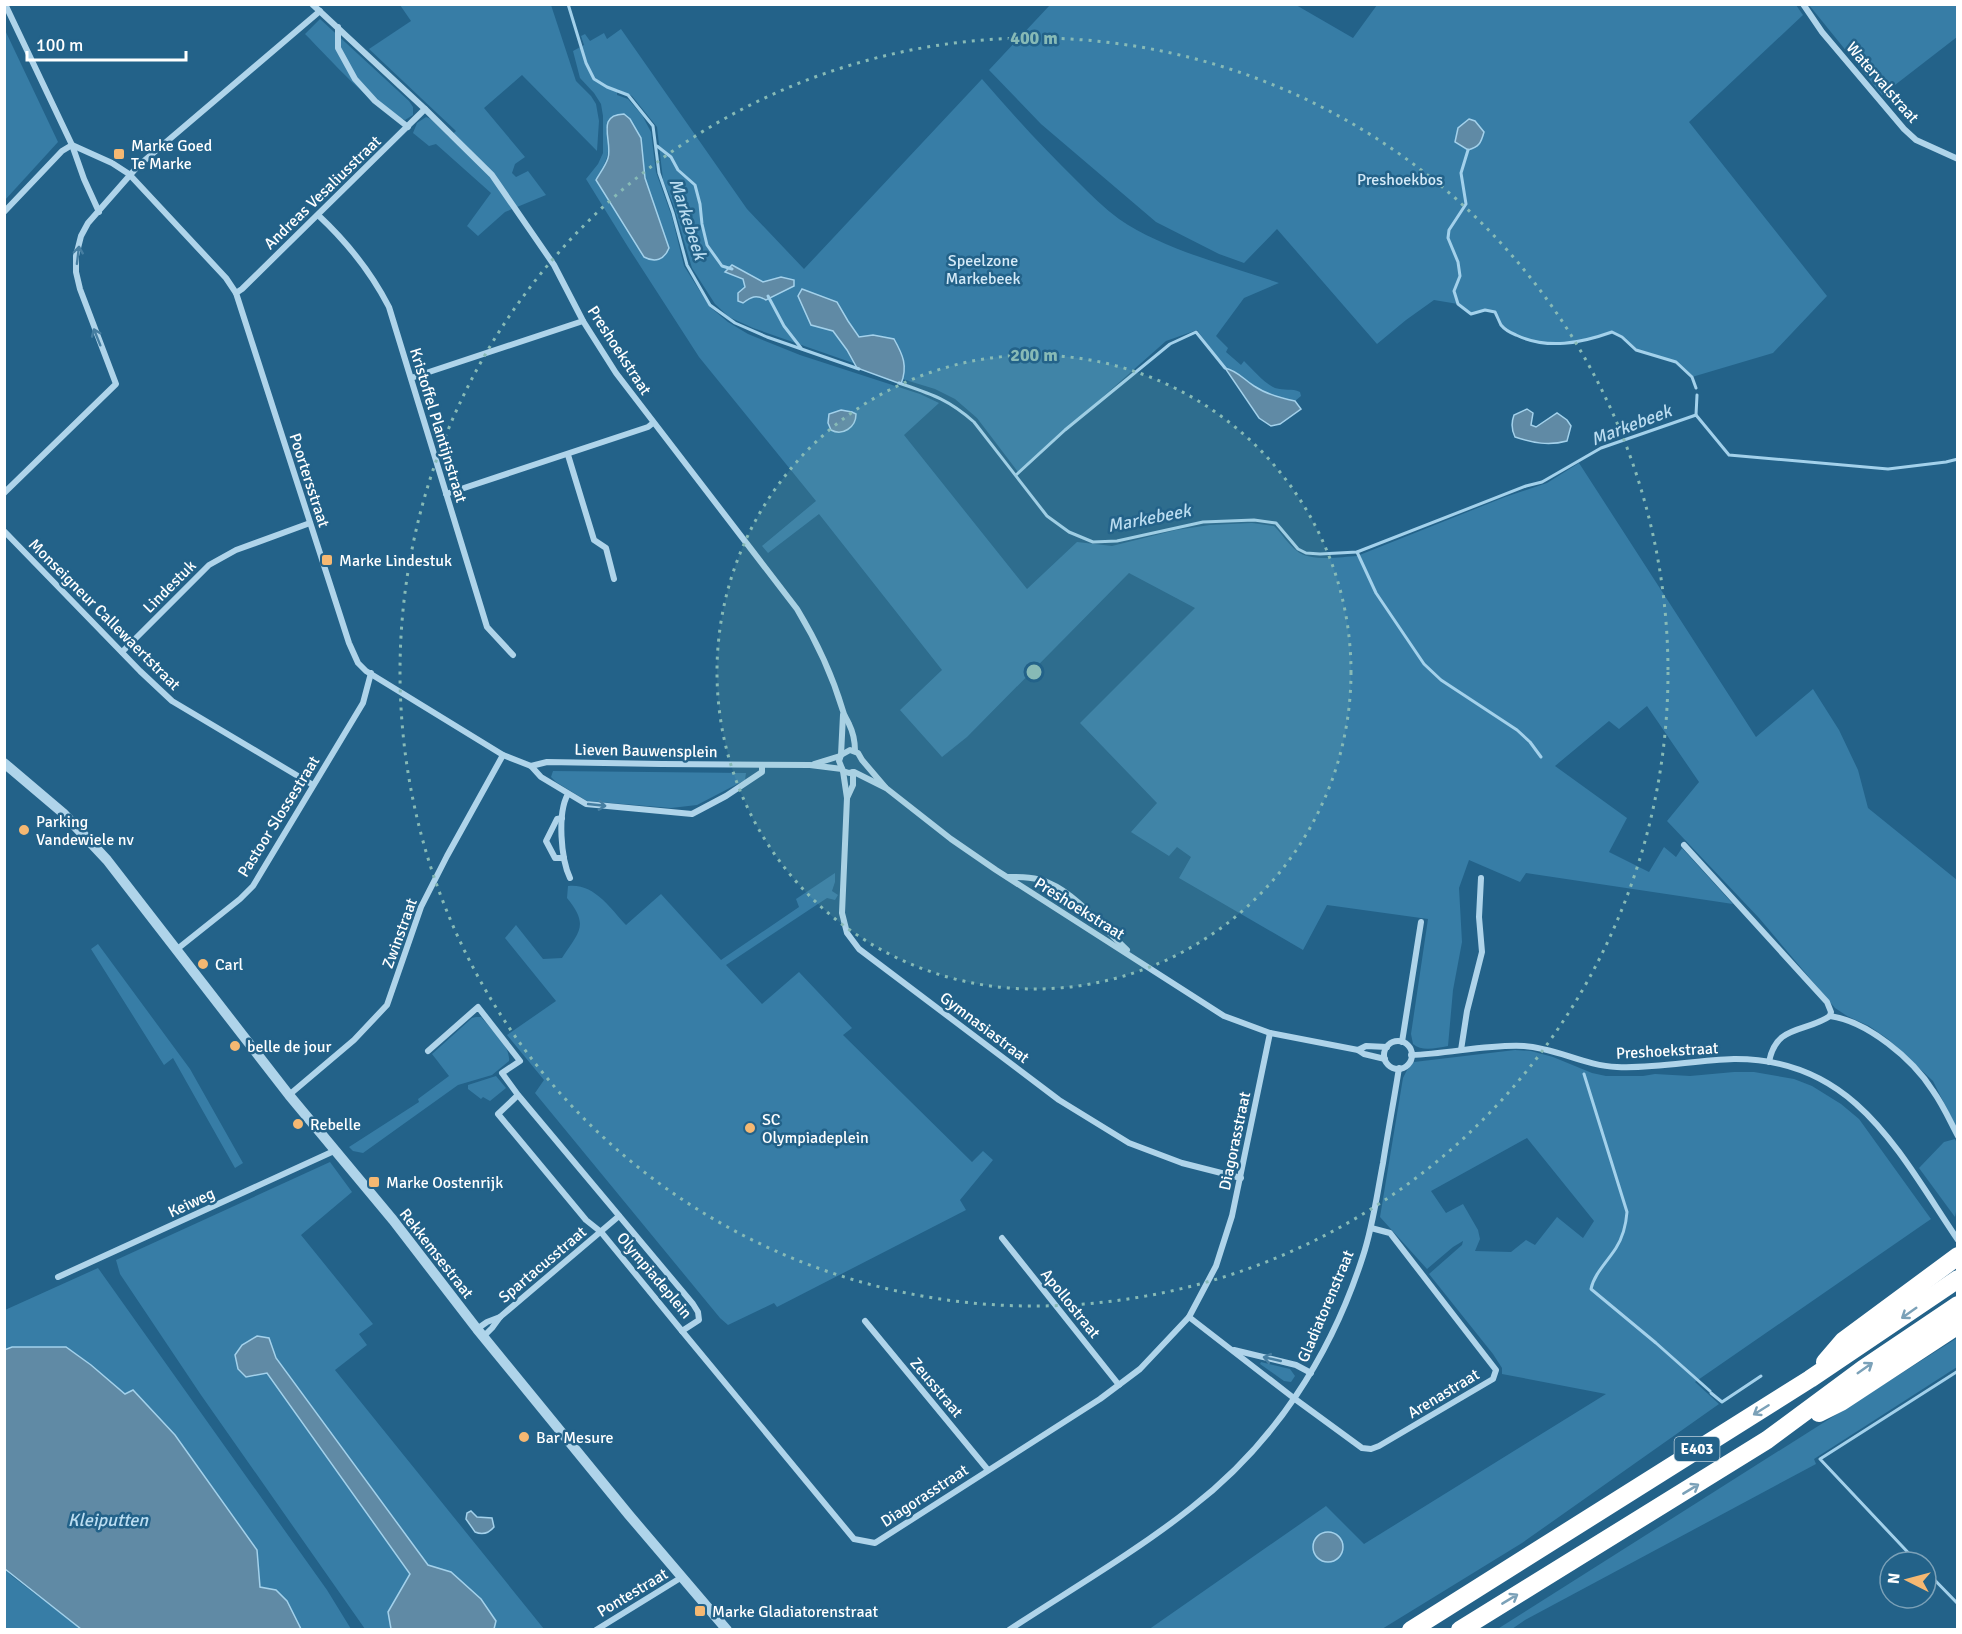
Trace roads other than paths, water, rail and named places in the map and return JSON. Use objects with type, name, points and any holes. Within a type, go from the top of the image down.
[{"type":"highway","name":"E403","points":[[1411,1629],[1810,1379],[1843,1341],[1955,1270]]},
{"type":"highway","name":"E403","points":[[1460,1629],[1767,1440],[1863,1369],[1958,1305]]},
{"type":"highway","points":[[1767,1440],[1841,1402],[1958,1326]]},
{"type":"street","points":[[4,4],[72,145],[84,180],[99,212]]},
{"type":"street","name":"Preshoekstraat","points":[[312,4],[492,175],[554,265],[583,321],[616,373],[797,609],[827,663],[843,714],[849,724],[855,751]]},
{"type":"street","name":"Watervalstraat","points":[[1803,4],[1842,56],[1916,140],[1958,159]]},
{"type":"street","points":[[4,494],[116,384],[88,316],[76,272],[76,256],[81,236],[88,223],[129,174],[320,11]]},
{"type":"street","points":[[338,27],[338,48],[355,79],[375,100],[408,127]]},
{"type":"street","name":"Andreas Vesaliusstraat","points":[[236,293],[425,109]]},
{"type":"street","points":[[4,212],[62,151],[72,145]]},
{"type":"street","name":"Poortersstraat","points":[[72,145],[112,163],[129,174],[226,278],[236,293],[349,643],[358,663],[371,674],[503,755]]},
{"type":"street","name":"Kristoffel Plantijnstraat","points":[[318,215],[376,281],[389,307],[487,627],[513,655]]},
{"type":"street","points":[[411,378],[583,321]]},
{"type":"street","points":[[446,494],[568,455],[648,427],[653,423]]},
{"type":"street","points":[[568,455],[594,540],[606,548],[614,579]]},
{"type":"street","name":"Lindestuk","points":[[122,652],[209,565],[236,550],[310,523]]},
{"type":"street","name":"Monseigneur Callewaertstraat","points":[[4,531],[172,701],[313,785]]},
{"type":"street","name":"Pastoor Slossestraat","points":[[176,950],[240,899],[252,886],[363,703],[371,674]]},
{"type":"street","name":"Preshoekstraat","points":[[840,755],[843,714]]},
{"type":"street","points":[[850,750],[855,751],[862,760],[860,768],[854,772],[842,770],[839,765],[840,755],[850,750]]},
{"type":"street","name":"Lieven Bauwensplein","points":[[503,755],[531,766],[541,777],[585,804],[692,814],[751,781],[762,772],[762,765]]},
{"type":"street","name":"Zwinstraat","points":[[289,1095],[354,1040],[387,1005],[421,907],[503,755]]},
{"type":"street","name":"Lieven Bauwensplein","points":[[810,765],[840,755]]},
{"type":"street","name":"Preshoekstraat","points":[[862,760],[886,788]]},
{"type":"street","name":"Rekkemsestraat","points":[[4,762],[82,831],[107,860],[289,1095],[393,1220],[480,1333],[629,1515],[727,1629]]},
{"type":"street","name":"Lieven Bauwensplein","points":[[531,766],[547,762],[810,765],[842,770]]},
{"type":"street","name":"Gymnasiastraat","points":[[842,770],[847,798],[842,910],[848,933],[859,949],[1059,1100],[1129,1143],[1182,1163],[1241,1178]]},
{"type":"street","name":"Preshoekstraat","points":[[854,772],[886,788],[951,839],[1007,877],[1224,1016],[1270,1033],[1358,1050],[1364,1054],[1385,1059]]},
{"type":"street","name":"Gymnasiastraat","points":[[847,798],[853,785],[854,772]]},
{"type":"street","points":[[568,794],[563,806],[562,818],[565,868],[570,878]]},
{"type":"street","points":[[562,818],[557,819],[546,841],[555,858],[564,858]]},
{"type":"street","points":[[1684,845],[1827,1002],[1831,1012],[1830,1016]]},
{"type":"street","name":"Preshoekstraat","points":[[1007,877],[1028,876],[1050,883],[1072,898],[1138,961]]},
{"type":"street","points":[[1461,1050],[1467,1011],[1482,952],[1479,917],[1480,878]]},
{"type":"street","points":[[1402,1042],[1421,922]]},
{"type":"street","name":"Olympiadeplein","points":[[428,1051],[478,1007],[520,1061],[502,1073],[693,1304],[698,1312],[699,1320],[682,1331],[601,1232],[586,1220],[498,1114],[518,1095]]},
{"type":"street","points":[[1769,1062],[1776,1044],[1784,1034],[1830,1016],[1845,1019],[1882,1040],[1906,1060],[1933,1090],[1958,1136]]},
{"type":"street","name":"Diagorasstraat","points":[[682,1331],[854,1539],[875,1543],[1119,1385],[1140,1369],[1188,1317],[1216,1266],[1232,1216],[1270,1033]]},
{"type":"street","points":[[1393,1042],[1402,1042],[1409,1047],[1412,1055],[1407,1064],[1399,1068],[1390,1066],[1385,1059],[1387,1047],[1393,1042]]},
{"type":"street","name":"Preshoekstraat","points":[[1358,1050],[1366,1046],[1387,1047]]},
{"type":"street","name":"Preshoekstraat","points":[[1412,1055],[1525,1046],[1594,1064],[1616,1067],[1654,1067],[1733,1059],[1791,1066],[1839,1089],[1859,1105],[1888,1138],[1958,1240]]},
{"type":"street","name":"Gladiatorenstraat","points":[[1009,1629],[1153,1536],[1192,1508],[1267,1437],[1295,1399],[1330,1337],[1363,1257],[1371,1228],[1399,1068]]},
{"type":"street","name":"Keiweg","points":[[58,1277],[334,1151]]},
{"type":"street","name":"Olympiadeplein","points":[[601,1232],[619,1216]]},
{"type":"street","name":"Arenastraat","points":[[1295,1399],[1362,1448],[1371,1449],[1495,1376],[1495,1366],[1390,1233],[1371,1228]]},
{"type":"street","name":"Spartacusstraat","points":[[480,1333],[487,1322],[500,1317],[601,1232]]},
{"type":"street","name":"Apollostraat","points":[[1002,1238],[1119,1385]]},
{"type":"street","points":[[1188,1317],[1295,1399]]},
{"type":"street","name":"Zeusstraat","points":[[865,1321],[988,1470]]},
{"type":"street","points":[[1231,1349],[1296,1365],[1311,1373]]},
{"type":"street","name":"Pontestraat","points":[[596,1629],[682,1577]]},
{"type":"water","points":[[624,114],[630,119],[641,138],[645,178],[669,248],[659,259],[652,260],[644,257],[596,180],[608,158],[607,130],[610,119],[615,115]]},
{"type":"water","points":[[1469,119],[1475,121],[1484,132],[1479,144],[1468,150],[1455,142],[1458,128]]},
{"type":"water","points":[[732,265],[763,282],[781,277],[794,280],[794,286],[766,300],[754,297],[743,303],[738,301],[738,293],[745,287],[743,279],[725,272]]},
{"type":"water","points":[[802,289],[837,302],[859,337],[873,335],[894,339],[904,361],[901,384],[857,368],[833,331],[811,325],[798,296]]},
{"type":"water","points":[[1225,368],[1237,373],[1263,391],[1295,401],[1301,409],[1280,424],[1271,426],[1259,418]]},
{"type":"water","points":[[1527,409],[1533,413],[1531,425],[1536,427],[1557,413],[1567,420],[1571,426],[1567,441],[1541,443],[1515,437],[1512,426],[1514,415]]},
{"type":"water","points":[[841,410],[856,414],[854,423],[848,430],[835,432],[831,430],[828,423],[829,414]]},
{"type":"water","points":[[257,1336],[269,1338],[276,1358],[428,1565],[451,1572],[481,1599],[496,1621],[494,1629],[391,1629],[388,1612],[410,1574],[267,1373],[246,1377],[238,1369],[235,1355],[242,1345]]},
{"type":"water","name":"Kleiputten","points":[[12,1347],[66,1347],[125,1394],[133,1390],[175,1435],[257,1550],[260,1587],[276,1590],[287,1601],[301,1629],[81,1629],[5,1569],[4,1350]]},
{"type":"water","points":[[471,1511],[477,1517],[492,1518],[494,1527],[485,1533],[475,1532],[466,1519],[467,1513]]},
{"type":"water","points":[[1328,1532],[1339,1536],[1343,1547],[1339,1558],[1328,1562],[1317,1558],[1313,1547],[1317,1536]]},
{"type":"waterway","name":"Markebeek","points":[[568,4],[586,63],[594,79],[628,95],[653,126],[659,173],[687,265],[710,305],[735,323],[767,337],[859,369]]},
{"type":"waterway","points":[[657,146],[671,157],[678,170],[695,185],[707,245],[722,266],[732,269]]},
{"type":"waterway","points":[[1468,150],[1461,173],[1466,204],[1449,230],[1448,238],[1458,262],[1460,276],[1454,291],[1458,304],[1471,314],[1485,310],[1495,312],[1506,330],[1528,340],[1552,344],[1576,342],[1612,332],[1622,337],[1636,350],[1676,362],[1692,377],[1696,388]]},
{"type":"waterway","points":[[768,296],[784,326],[801,348]]},
{"type":"waterway","points":[[1016,475],[1065,430],[1170,344],[1196,332],[1225,368]]},
{"type":"waterway","name":"Markebeek","points":[[899,383],[939,398],[965,414],[974,422],[1047,516],[1069,532],[1093,542],[1117,541],[1203,522],[1254,520],[1276,523],[1298,549],[1306,553],[1357,552],[1526,486],[1542,482],[1601,448],[1696,415],[1729,455],[1888,469],[1958,459]]},
{"type":"waterway","points":[[1696,415],[1697,395]]},
{"type":"waterway","points":[[1357,552],[1376,593],[1424,664],[1441,680],[1517,730],[1541,757]]},
{"type":"waterway","points":[[1584,1074],[1627,1212],[1621,1240],[1598,1273],[1591,1289],[1710,1391]]},
{"type":"waterway","points":[[1906,1550],[1820,1459],[1958,1371]]},
{"type":"waterway","points":[[1711,1393],[1722,1402],[1761,1376]]},
{"type":"waterway","points":[[1938,1583],[1958,1604]]},
{"type":"place","name":"Marke Goed Te Marke","points":[[119,154]]},
{"type":"place","name":"Marke Lindestuk","points":[[327,560]]},
{"type":"place","name":"Parking Vandewiele nv","points":[[24,830]]},
{"type":"place","name":"Carl","points":[[203,964]]},
{"type":"place","name":"belle de jour","points":[[235,1046]]},
{"type":"place","name":"Rebelle","points":[[298,1124]]},
{"type":"place","name":"SC Olympiadeplein","points":[[750,1128]]},
{"type":"place","name":"Marke Oostenrijk","points":[[374,1182]]},
{"type":"place","name":"Bar Mesure","points":[[524,1437]]},
{"type":"place","name":"Marke Gladiatorenstraat","points":[[700,1611]]},
{"type":"park label","name":"Preshoekbos","points":[[1400,179]]},
{"type":"park label","name":"Speelzone Markebeek","points":[[983,269]]}]
